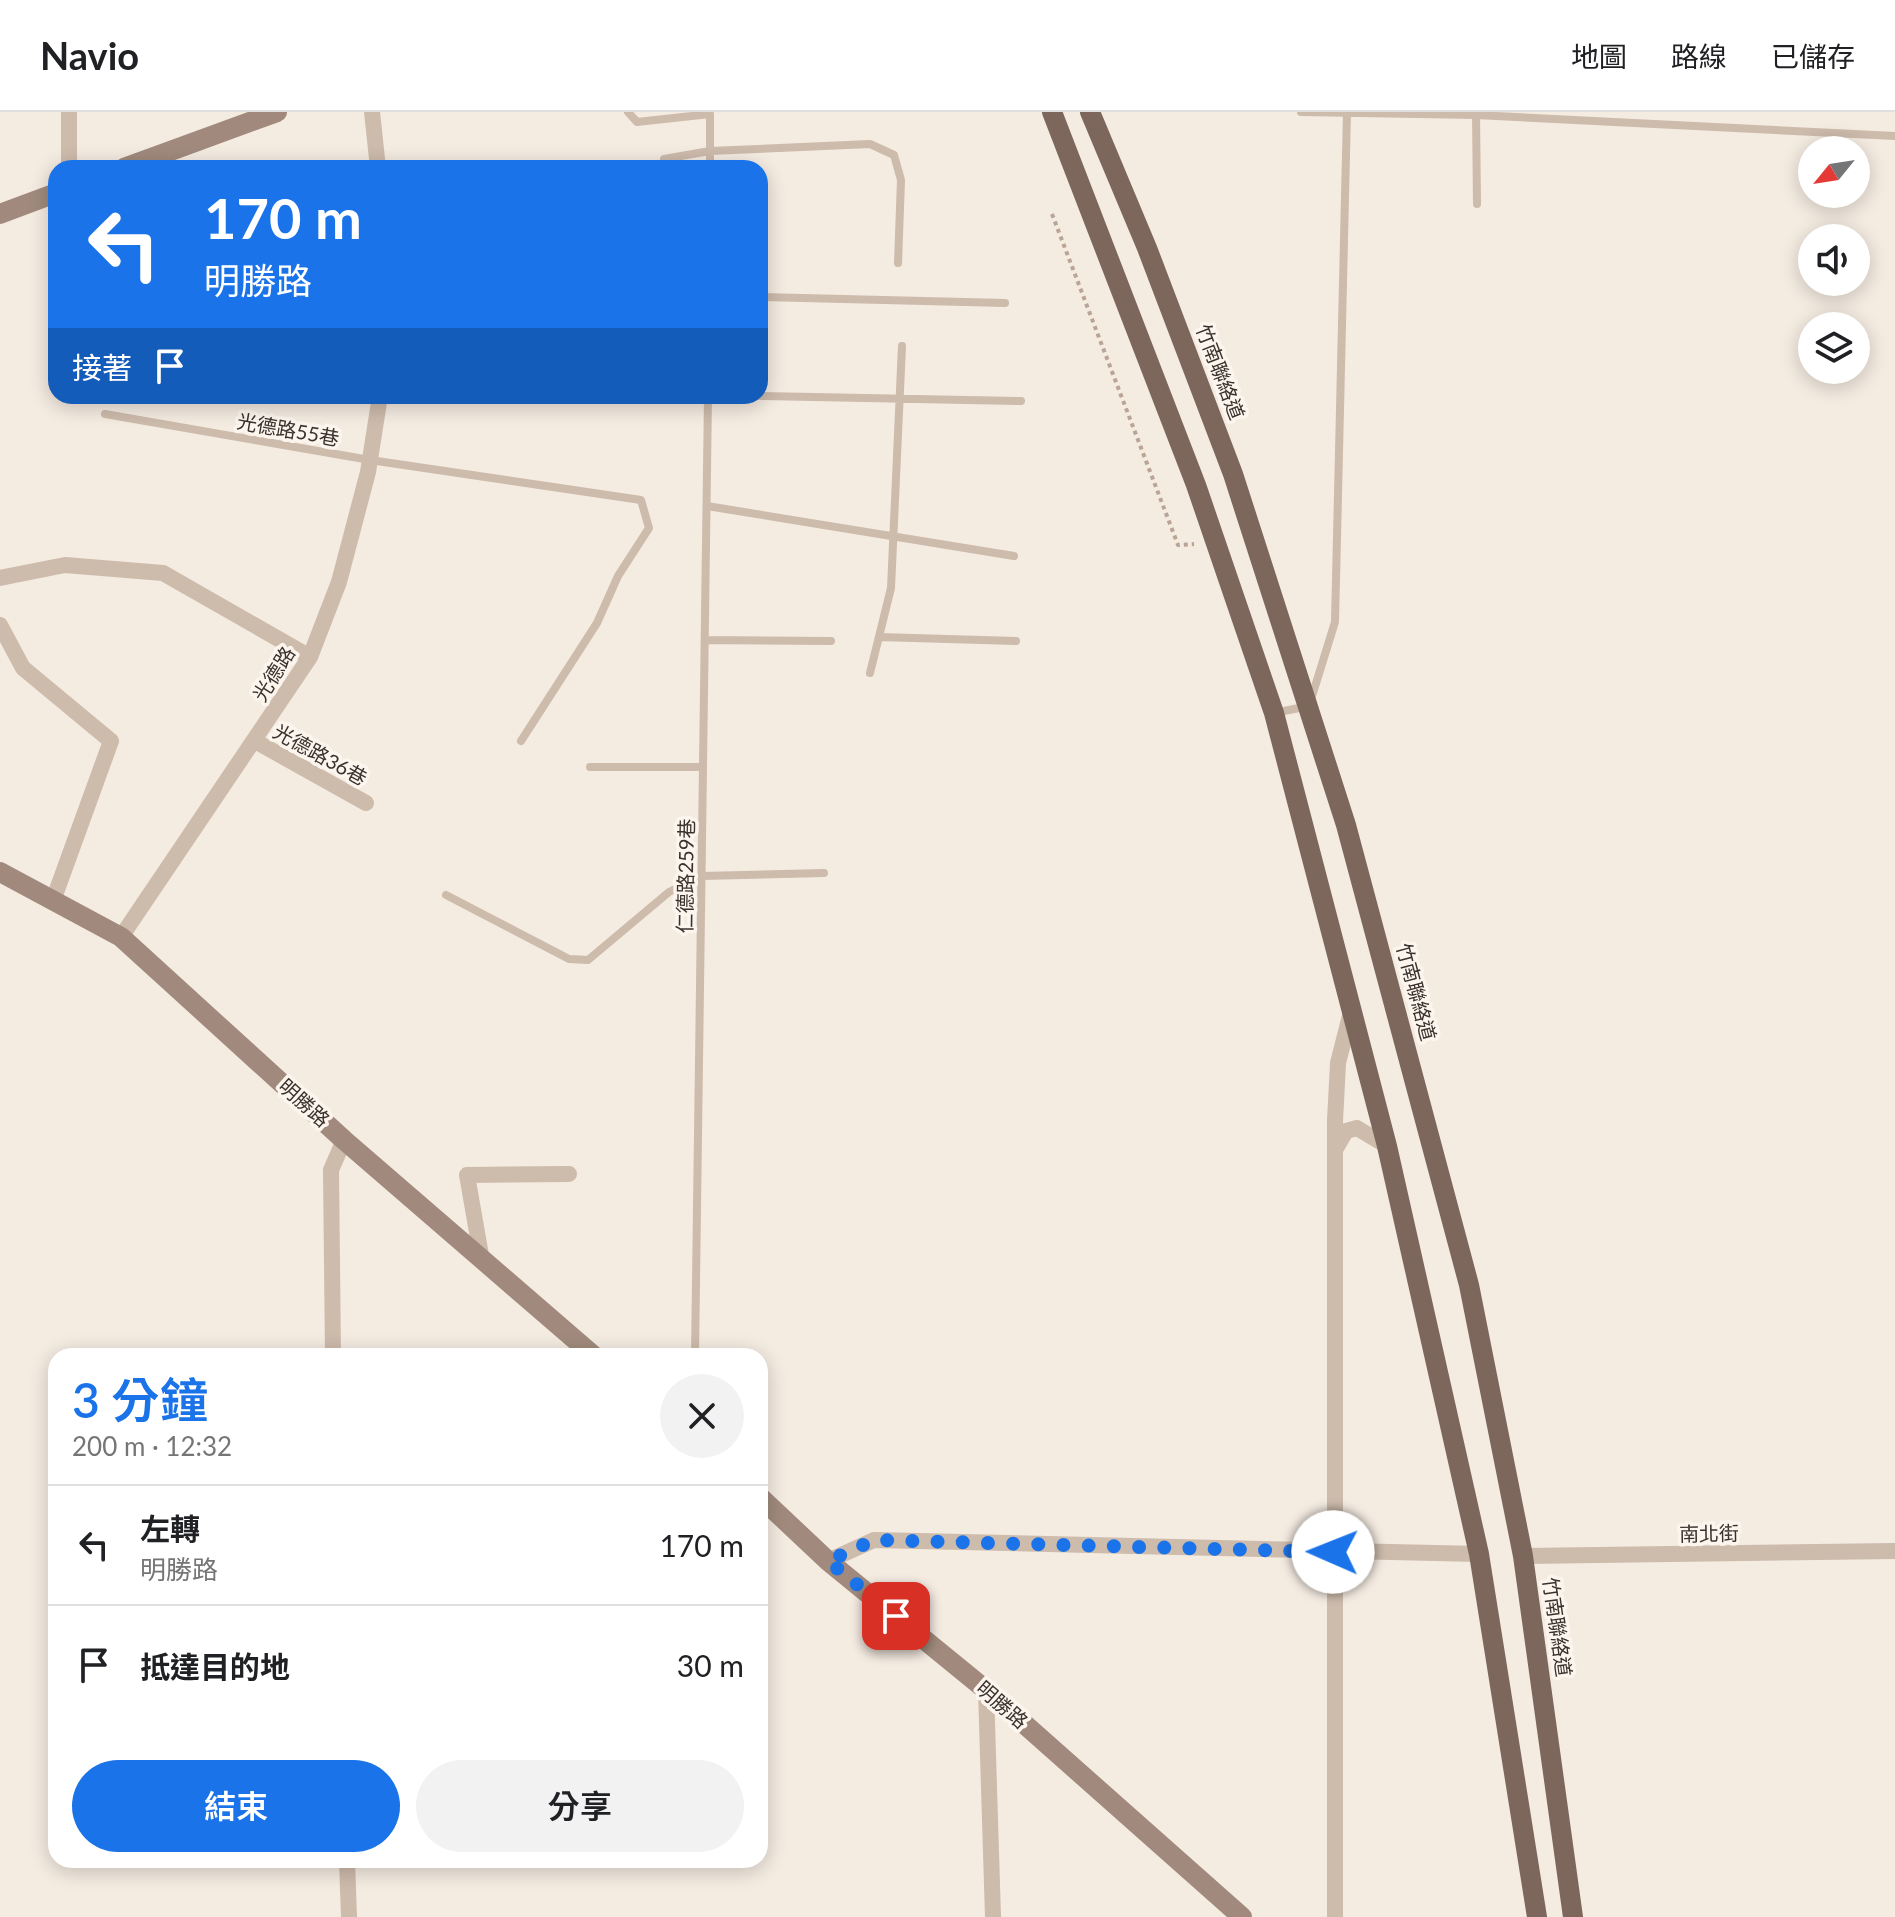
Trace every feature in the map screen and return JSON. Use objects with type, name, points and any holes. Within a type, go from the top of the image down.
[{"type":"main road","points":[[1052,112],[1217,544],[1274,713],[1387,1146],[1479,1554],[1537,1917]]},
{"type":"main road","name":"竹南聯絡道","points":[[1090,112],[1147,248],[1233,474],[1346,825],[1469,1285],[1523,1556],[1573,1917]]},
{"type":"street","points":[[69,112],[69,160]]},
{"type":"street","points":[[146,160],[277,112]]},
{"type":"street","points":[[372,112],[377,160]]},
{"type":"street","points":[[0,214],[48,196]]},
{"type":"street","name":"光德路","points":[[121,937],[310,657],[339,582],[370,460],[379,404]]},
{"type":"street","points":[[0,578],[65,565],[163,573],[310,657]]},
{"type":"street","points":[[0,625],[23,668],[111,741],[54,898]]},
{"type":"street","name":"光德路36巷","points":[[255,741],[366,803]]},
{"type":"street","name":"明勝路","points":[[0,872],[54,898],[121,937],[344,1140],[585,1348]]},
{"type":"street","points":[[1335,1917],[1335,1152],[1338,1063],[1352,1008]]},
{"type":"street","points":[[1335,1152],[1346,1131],[1357,1128],[1387,1146]]},
{"type":"street","points":[[333,1348],[331,1170],[344,1140]]},
{"type":"street","points":[[482,1261],[467,1175],[569,1174]]},
{"type":"street","name":"明勝路","points":[[768,1505],[828,1561],[986,1690],[1242,1917]]},
{"type":"street","points":[[828,1561],[874,1540],[1479,1554]]},
{"type":"street","name":"南北街","points":[[1523,1556],[1895,1551]]},
{"type":"street","points":[[986,1690],[993,1917]]},
{"type":"street","points":[[347,1868],[349,1917]]},
{"type":"lane","points":[[628,112],[637,122],[710,114],[710,160]]},
{"type":"lane","points":[[1301,112],[1476,114],[1895,136]]},
{"type":"lane","points":[[1274,713],[1309,706],[1335,622],[1347,113]]},
{"type":"lane","points":[[1476,114],[1477,204]]},
{"type":"lane","points":[[664,160],[710,151],[870,144],[894,155],[901,180],[898,263]]},
{"type":"lane","points":[[768,297],[1005,303]]},
{"type":"lane","points":[[870,673],[891,588],[902,346]]},
{"type":"lane","points":[[768,396],[1021,401]]},
{"type":"lane","name":"仁德路259巷","points":[[695,1348],[708,404]]},
{"type":"lane","name":"光德路55巷","points":[[105,414],[370,460],[641,500],[649,528],[618,576],[597,623],[521,741]]},
{"type":"lane","points":[[707,506],[1014,556]]},
{"type":"lane","points":[[879,637],[1016,641]]},
{"type":"lane","points":[[705,640],[831,641]]},
{"type":"lane","points":[[590,767],[703,767]]},
{"type":"lane","points":[[446,895],[569,959],[588,960],[669,892],[702,876],[824,873]]},
{"type":"path","points":[[1052,214],[1178,545],[1217,544]]},
{"type":"route","points":[[896,1616],[828,1561],[874,1540],[1333,1552]]}]
